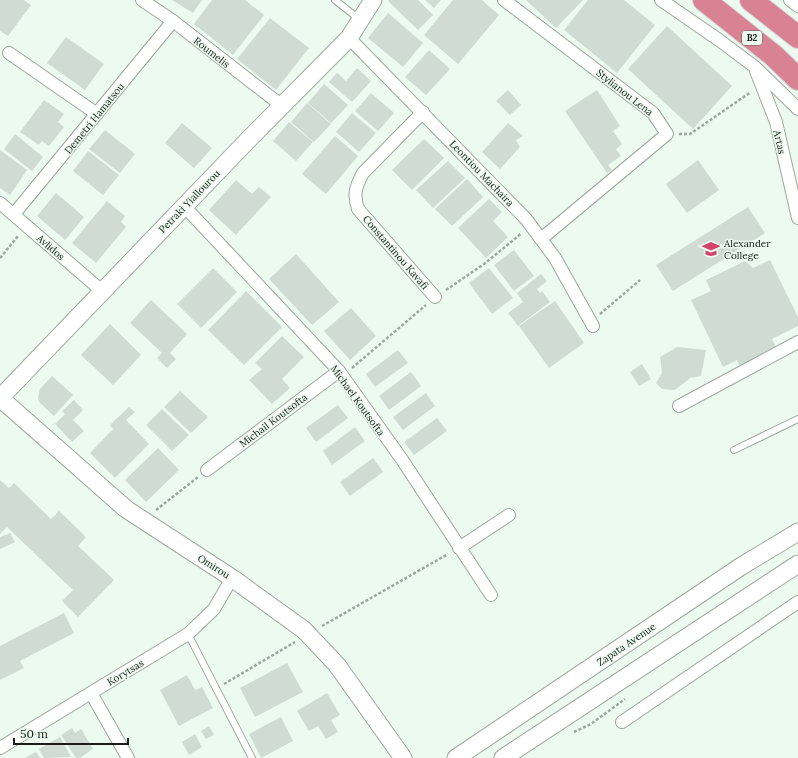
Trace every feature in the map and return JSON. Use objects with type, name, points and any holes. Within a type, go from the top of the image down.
[{"type":"highway","name":"B2","points":[[704,0],[773,55],[798,79]]},
{"type":"highway","points":[[751,0],[798,37]]},
{"type":"street","name":"Roumelis","points":[[142,0],[173,21],[281,105]]},
{"type":"street","name":"Petraki Yiallourou","points":[[0,398],[281,105],[349,38],[373,0]]},
{"type":"street","name":"Stylianou Lena","points":[[504,0],[653,113],[668,134]]},
{"type":"street","points":[[661,0],[719,40],[755,68],[798,109]]},
{"type":"street","points":[[790,0],[798,6]]},
{"type":"street","name":"Demetri Hamatsou","points":[[14,214],[173,21]]},
{"type":"street","name":"Leontiou Machaira","points":[[349,38],[531,225],[556,258],[592,324]]},
{"type":"street","points":[[8,53],[97,114]]},
{"type":"street","name":"Artas","points":[[755,68],[776,122],[798,218]]},
{"type":"street","name":"Constantinou Kavafi","points":[[422,112],[363,173],[356,186],[354,198],[358,209],[435,297]]},
{"type":"street","points":[[541,239],[668,134]]},
{"type":"street","name":"Avlidos","points":[[0,203],[102,291]]},
{"type":"street","name":"Michael Koutsofta","points":[[184,206],[340,373],[403,461],[458,548],[491,595]]},
{"type":"street","points":[[680,406],[798,342]]},
{"type":"street","name":"Michail Koutsofta","points":[[207,470],[340,373]]},
{"type":"street","name":"Omirou","points":[[0,398],[112,498],[142,521],[232,578],[308,634],[337,665],[403,758]]},
{"type":"street","points":[[458,548],[509,515]]},
{"type":"street","name":"Zapata Avenue","points":[[456,758],[740,567],[798,532]]},
{"type":"street","points":[[503,758],[798,564]]},
{"type":"street","name":"Korytsas","points":[[0,748],[188,634],[214,609],[232,578]]},
{"type":"street","points":[[622,722],[798,602]]},
{"type":"street","points":[[91,693],[128,758]]},
{"type":"lane","points":[[335,0],[360,20]]},
{"type":"lane","points":[[734,450],[798,419]]},
{"type":"lane","points":[[188,634],[252,758]]},
{"type":"path","points":[[668,134],[690,134],[762,85]]},
{"type":"path","points":[[340,373],[435,297],[484,264],[531,225]]},
{"type":"path","points":[[0,258],[27,226]]},
{"type":"path","points":[[592,324],[640,280]]},
{"type":"path","points":[[142,521],[207,470]]},
{"type":"path","points":[[216,689],[308,634],[458,548]]},
{"type":"building","points":[[0,0],[24,0],[31,5],[8,36],[0,31]]},
{"type":"building","points":[[172,0],[202,0],[193,13]]},
{"type":"building","points":[[212,0],[245,0],[264,15],[233,55],[194,24]]},
{"type":"building","points":[[418,0],[433,15],[418,30],[388,1]]},
{"type":"building","points":[[425,0],[441,0],[434,8]]},
{"type":"building","points":[[453,0],[482,0],[499,15],[458,64],[424,35]]},
{"type":"building","points":[[526,0],[583,0],[556,28]]},
{"type":"building","points":[[588,0],[624,0],[655,25],[617,73],[564,30]]},
{"type":"building","points":[[388,13],[423,43],[403,67],[368,38]]},
{"type":"building","points":[[270,18],[309,48],[276,90],[237,59]]},
{"type":"building","points":[[667,26],[732,86],[693,129],[628,69]]},
{"type":"building","points":[[66,37],[104,64],[85,90],[47,63]]},
{"type":"building","points":[[429,50],[450,69],[426,95],[405,77]]},
{"type":"building","points":[[357,68],[371,81],[352,102],[329,82],[337,73],[346,81]]},
{"type":"building","points":[[324,84],[348,105],[331,123],[308,103]]},
{"type":"building","points":[[508,90],[521,105],[510,115],[496,101]]},
{"type":"building","points":[[597,90],[620,126],[613,131],[622,144],[616,149],[621,156],[608,165],[612,170],[607,173],[565,111]]},
{"type":"building","points":[[371,93],[394,113],[378,131],[355,111]]},
{"type":"building","points":[[44,100],[64,114],[58,122],[64,127],[49,146],[42,141],[39,145],[20,132]]},
{"type":"building","points":[[307,103],[331,124],[314,142],[291,122]]},
{"type":"building","points":[[352,113],[376,133],[359,152],[336,132]]},
{"type":"building","points":[[289,122],[313,142],[296,161],[273,141]]},
{"type":"building","points":[[182,123],[212,148],[194,168],[165,143]]},
{"type":"building","points":[[508,123],[523,136],[516,140],[520,147],[500,169],[482,152]]},
{"type":"building","points":[[105,130],[135,154],[120,173],[89,149]]},
{"type":"building","points":[[15,134],[43,157],[32,171],[4,149]]},
{"type":"building","points":[[335,136],[358,156],[326,194],[302,174]]},
{"type":"building","points":[[424,139],[444,158],[412,190],[392,170]]},
{"type":"building","points":[[0,150],[27,170],[10,195],[0,188]]},
{"type":"building","points":[[88,151],[119,175],[103,195],[73,171]]},
{"type":"building","points":[[698,160],[719,190],[687,213],[666,184]]},
{"type":"building","points":[[448,161],[465,178],[433,208],[416,190]]},
{"type":"building","points":[[467,179],[483,197],[452,226],[435,209]]},
{"type":"building","points":[[236,180],[252,194],[259,187],[271,197],[236,235],[209,210]]},
{"type":"building","points":[[56,193],[84,217],[65,240],[37,216]]},
{"type":"building","points":[[489,199],[502,212],[493,221],[508,237],[486,258],[458,228]]},
{"type":"building","points":[[107,201],[125,216],[121,222],[126,227],[96,263],[72,243]]},
{"type":"building","name":"Alexander College","points":[[748,207],[765,233],[673,291],[656,265]]},
{"type":"building","points":[[514,250],[534,276],[514,291],[494,265]]},
{"type":"building","points":[[296,254],[339,302],[312,325],[269,279]]},
{"type":"building","points":[[770,260],[798,317],[798,326],[772,339],[778,351],[741,368],[737,360],[723,367],[691,300],[711,291],[706,280],[745,261],[753,268]]},
{"type":"building","points":[[213,268],[237,292],[201,328],[177,304]]},
{"type":"building","points":[[489,268],[513,298],[492,314],[469,283]]},
{"type":"building","points":[[541,274],[547,281],[537,289],[540,293],[542,291],[550,302],[518,326],[508,313],[523,302],[517,293]]},
{"type":"building","points":[[246,291],[282,327],[244,365],[208,330]]},
{"type":"building","points":[[151,300],[187,334],[170,353],[176,359],[167,368],[157,358],[162,353],[130,323]]},
{"type":"building","points":[[555,301],[584,343],[549,368],[519,326]]},
{"type":"building","points":[[351,308],[376,336],[350,360],[324,331]]},
{"type":"building","points":[[110,324],[141,355],[113,385],[81,355]]},
{"type":"building","points":[[282,336],[304,357],[282,379],[290,388],[272,404],[249,380],[262,369],[255,363]]},
{"type":"building","points":[[677,347],[706,350],[701,376],[690,378],[675,390],[662,389],[656,383],[662,373],[660,357]]},
{"type":"building","points":[[398,350],[408,363],[375,387],[366,374]]},
{"type":"building","points":[[642,364],[651,379],[639,386],[630,372]]},
{"type":"building","points":[[411,372],[421,386],[389,410],[379,396]]},
{"type":"building","points":[[52,376],[73,395],[54,416],[39,402],[38,398],[40,389]]},
{"type":"building","points":[[180,391],[208,417],[191,433],[164,407]]},
{"type":"building","points":[[426,393],[435,406],[403,430],[393,417]]},
{"type":"building","points":[[74,400],[83,410],[73,420],[84,431],[72,442],[55,424],[65,414],[62,411]]},
{"type":"building","points":[[338,405],[348,418],[316,442],[306,428]]},
{"type":"building","points":[[129,407],[135,412],[126,420],[149,444],[115,478],[90,453],[113,429],[110,425]]},
{"type":"building","points":[[162,409],[189,435],[172,451],[146,425]]},
{"type":"building","points":[[437,418],[447,431],[414,455],[404,442]]},
{"type":"building","points":[[355,427],[365,441],[332,465],[323,451]]},
{"type":"building","points":[[158,448],[179,470],[146,502],[125,480]]},
{"type":"building","points":[[373,458],[383,472],[350,496],[340,482]]},
{"type":"building","points":[[0,480],[9,488],[14,483],[51,519],[59,511],[86,537],[78,546],[114,580],[78,617],[62,601],[73,590],[7,527],[0,534]]},
{"type":"building","points":[[10,533],[15,542],[0,549],[0,537]]},
{"type":"building","points":[[64,613],[74,633],[20,661],[24,668],[0,680],[0,646]]},
{"type":"building","points":[[287,663],[303,692],[255,717],[240,688]]},
{"type":"building","points":[[187,675],[195,690],[202,687],[213,708],[179,726],[160,690]]},
{"type":"building","points":[[327,693],[340,715],[331,720],[338,732],[326,739],[318,726],[309,731],[297,711]]},
{"type":"building","points":[[281,717],[293,741],[261,758],[249,734]]},
{"type":"building","points":[[209,726],[214,735],[206,739],[201,731]]},
{"type":"building","points":[[72,728],[75,733],[81,729],[93,749],[80,758],[76,758],[61,735]]},
{"type":"building","points":[[195,734],[202,747],[189,755],[182,742]]},
{"type":"building","points":[[60,737],[71,757],[44,758],[39,749]]},
{"type":"building","points":[[36,752],[40,758],[25,758]]},
{"type":"place","name":"Alexander College","points":[[711,249]]}]
